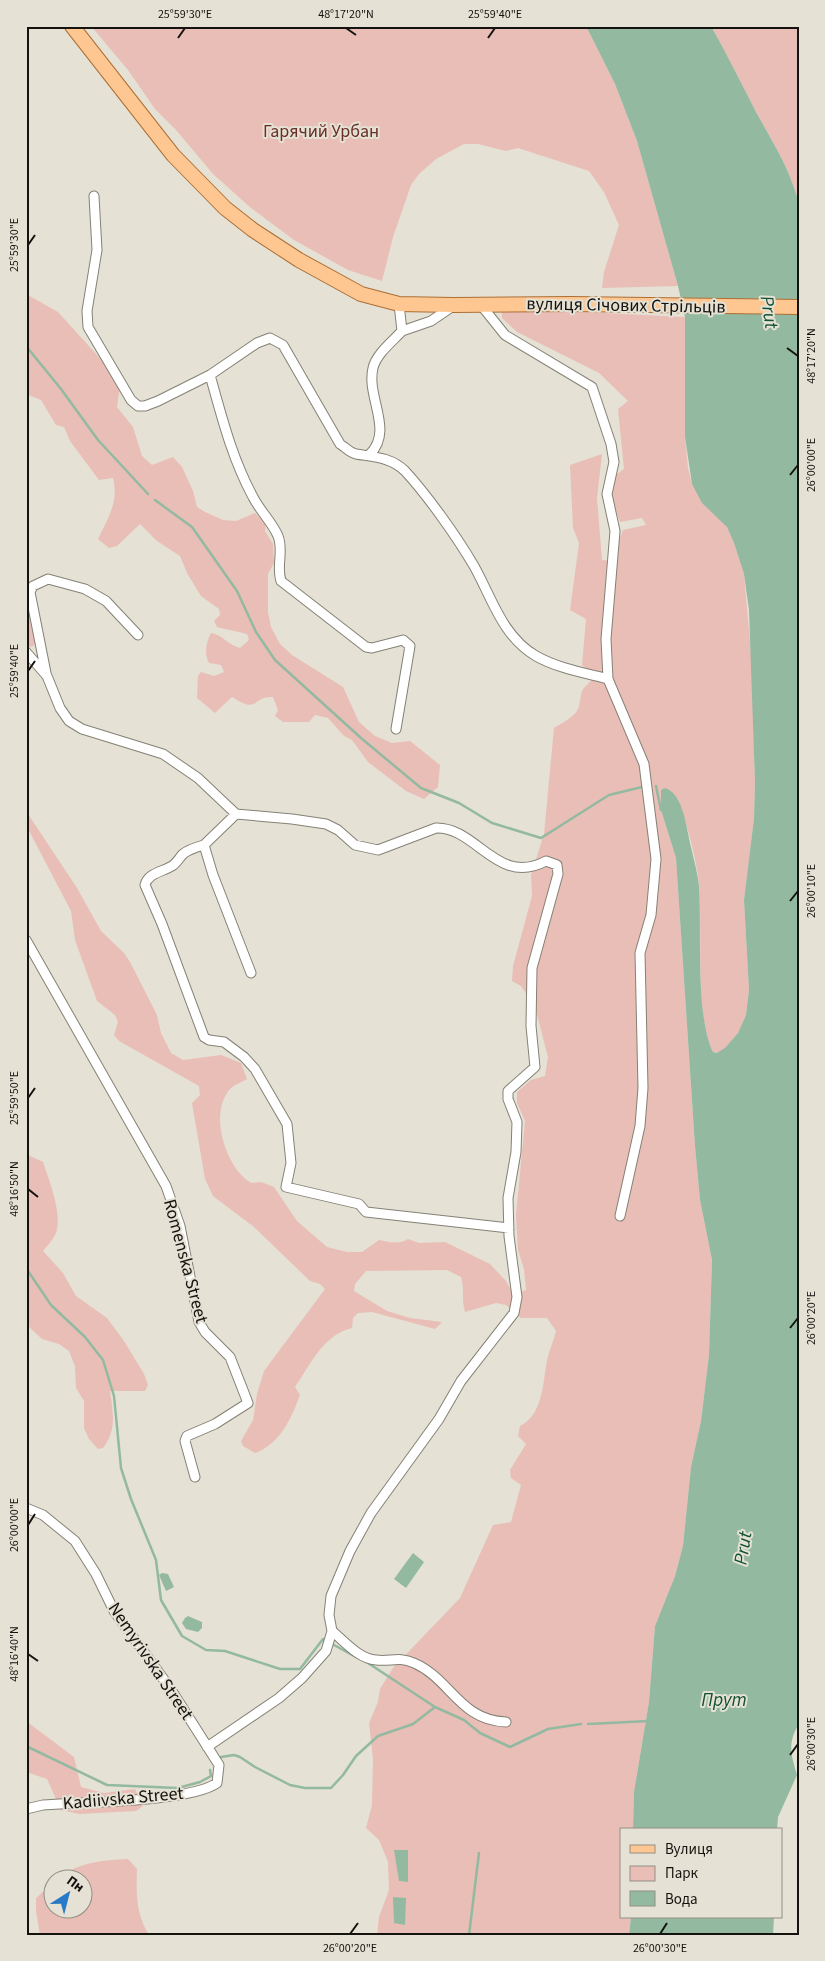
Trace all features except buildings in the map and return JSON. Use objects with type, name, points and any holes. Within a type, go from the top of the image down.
[{"type":"main road","name":"вулиця Січових Стрільців","points":[[72,26],[173,155],[224,208],[253,230],[340,284],[361,294],[399,304],[453,306],[571,304],[799,307]]},
{"type":"street","points":[[94,196],[97,250],[87,311],[88,327],[125,393],[138,406],[145,406],[158,401],[210,375],[257,343],[270,338],[277,340],[283,345],[340,444],[354,454],[370,454],[390,462],[404,470],[415,483],[474,567],[497,614],[514,637],[536,656],[568,668],[608,679]]},
{"type":"street","points":[[399,304],[402,331]]},
{"type":"street","points":[[482,305],[505,335],[592,387],[611,444],[614,462],[607,494],[615,532],[606,639],[608,679],[644,764],[656,859],[651,915],[640,953],[643,1088],[640,1126],[620,1216]]},
{"type":"street","points":[[370,454],[380,441],[381,432],[374,402],[373,367],[377,358],[402,331],[431,321],[453,306]]},
{"type":"street","points":[[210,375],[226,437],[234,458],[253,499],[278,535],[281,552],[278,574],[281,581],[366,647],[372,648],[403,640],[410,646],[396,729]]},
{"type":"street","points":[[138,635],[106,601],[85,589],[48,579],[33,586],[30,592],[47,676],[60,708],[69,721],[82,729],[163,754],[198,778],[236,814],[326,824],[338,830],[355,845],[378,850],[436,828],[443,828],[454,831],[492,856],[512,866],[525,870],[546,861],[557,865],[558,874],[532,968],[531,1026],[535,1067],[508,1091],[508,1099],[517,1122],[516,1152],[508,1198],[508,1228],[517,1297],[514,1313],[461,1381],[439,1419],[371,1512],[350,1550],[331,1596],[329,1616],[332,1633],[326,1651],[302,1678],[279,1698],[207,1746]]},
{"type":"street","points":[[26,652],[47,676]]},
{"type":"street","points":[[236,814],[204,844],[181,855],[175,864],[151,875],[146,879],[145,885],[166,933],[204,1037],[209,1040],[224,1042],[244,1057],[255,1070],[286,1124],[291,1163],[286,1187],[359,1204],[366,1212],[508,1228]]},
{"type":"street","points":[[204,844],[213,875],[250,973]]},
{"type":"street","name":"Romenska Street","points":[[26,940],[166,1186],[180,1226],[199,1322],[205,1332],[230,1356],[248,1402],[215,1424],[187,1436],[185,1441],[195,1477]]},
{"type":"street","name":"Nemyrivska Street","points":[[26,1508],[43,1515],[75,1541],[96,1574],[114,1611],[170,1688],[219,1765],[217,1783]]},
{"type":"street","points":[[332,1633],[362,1655],[376,1660],[396,1658],[415,1664],[440,1681],[452,1696],[467,1708],[490,1721],[506,1722]]},
{"type":"street","name":"Kadiivska Street","points":[[26,1809],[43,1805],[182,1795],[208,1789],[217,1783]]},
{"type":"green space","name":"Гарячий Урбан","points":[[91,26],[586,26],[615,84],[637,141],[678,286],[602,288],[604,272],[619,225],[604,192],[589,171],[518,148],[506,151],[478,144],[464,144],[436,159],[419,174],[411,185],[393,237],[382,281],[348,270],[294,240],[251,208],[213,174],[176,130],[155,109],[128,70]]},
{"type":"green space","points":[[711,26],[799,26],[799,203],[780,156]]},
{"type":"green space","points":[[26,294],[58,312],[107,366],[120,386],[117,407],[133,427],[142,456],[152,465],[173,457],[182,467],[193,491],[197,507],[205,512],[223,520],[236,521],[255,513],[266,524],[265,531],[273,544],[274,563],[268,574],[268,612],[271,627],[280,644],[292,655],[343,687],[359,722],[375,736],[392,743],[410,741],[440,765],[438,787],[424,799],[406,791],[368,762],[352,740],[344,736],[328,718],[315,715],[309,722],[283,722],[275,716],[278,710],[273,697],[266,697],[251,705],[232,697],[215,713],[197,698],[198,676],[201,672],[214,676],[224,672],[221,665],[209,663],[206,656],[206,648],[211,633],[240,648],[249,640],[247,634],[217,627],[214,621],[220,615],[219,609],[201,596],[187,573],[180,556],[157,541],[140,524],[117,546],[109,548],[98,539],[114,502],[113,478],[99,480],[70,441],[64,427],[56,425],[41,400],[26,394]]},
{"type":"green space","points":[[502,308],[685,317],[685,437],[688,468],[692,484],[727,527],[744,574],[752,665],[755,782],[754,818],[744,900],[749,990],[746,1015],[738,1033],[721,1053],[713,1052],[707,1036],[701,994],[698,873],[688,830],[678,799],[661,794],[661,810],[676,858],[695,1146],[700,1200],[712,1260],[709,1355],[701,1421],[691,1467],[683,1546],[675,1576],[655,1626],[649,1702],[634,1792],[633,1828],[620,1828],[620,1918],[631,1918],[629,1935],[377,1935],[379,1917],[389,1890],[388,1862],[379,1840],[366,1828],[372,1805],[373,1759],[369,1723],[378,1702],[380,1689],[393,1668],[460,1598],[493,1525],[511,1522],[521,1485],[511,1478],[510,1470],[526,1444],[518,1436],[520,1426],[528,1421],[538,1406],[548,1356],[556,1331],[547,1318],[521,1318],[506,1305],[496,1303],[465,1312],[461,1277],[447,1270],[366,1271],[355,1284],[354,1291],[387,1311],[410,1318],[442,1322],[435,1329],[372,1312],[358,1313],[353,1318],[352,1328],[333,1337],[325,1344],[295,1387],[300,1395],[297,1404],[284,1430],[278,1437],[264,1449],[255,1453],[243,1446],[241,1441],[253,1420],[257,1394],[264,1371],[325,1289],[320,1284],[310,1281],[254,1227],[213,1196],[205,1179],[192,1103],[200,1095],[199,1086],[119,1041],[114,1035],[118,1022],[115,1015],[97,1001],[75,940],[71,911],[26,825],[26,811],[77,888],[101,931],[124,953],[130,962],[157,1015],[161,1033],[171,1053],[183,1060],[221,1055],[241,1063],[247,1079],[230,1089],[220,1112],[220,1126],[228,1153],[234,1166],[242,1176],[251,1183],[261,1182],[274,1187],[297,1221],[327,1247],[347,1252],[362,1252],[379,1240],[401,1242],[408,1239],[419,1243],[445,1242],[490,1264],[506,1281],[513,1294],[526,1290],[524,1269],[518,1250],[516,1215],[525,1121],[517,1103],[517,1092],[531,1080],[545,1076],[548,1057],[535,1007],[521,986],[512,981],[513,966],[532,896],[531,875],[544,834],[554,728],[569,719],[578,710],[582,692],[591,681],[591,672],[582,665],[586,619],[570,610],[579,543],[573,528],[570,465],[602,454],[597,498],[602,560],[611,561],[623,530],[646,525],[642,518],[620,522],[611,496],[612,478],[624,469],[618,409],[628,401],[599,373],[517,332],[502,318]],"holes":[[[394,1850],[408,1882],[400,1881]]]},
{"type":"green space","points":[[26,591],[35,645],[30,647],[26,644]]},
{"type":"green space","points":[[28,1155],[43,1162],[57,1209],[58,1219],[55,1235],[43,1251],[63,1273],[76,1296],[107,1318],[124,1341],[144,1374],[148,1385],[145,1391],[110,1391],[113,1421],[110,1434],[103,1448],[98,1449],[89,1439],[84,1428],[84,1401],[76,1388],[75,1366],[69,1351],[59,1344],[42,1339],[26,1324],[26,1156]]},
{"type":"green space","points":[[26,1721],[74,1757],[81,1787],[104,1793],[135,1789],[143,1806],[136,1811],[79,1814],[61,1810],[47,1779],[26,1772]]},
{"type":"green space","points":[[128,1859],[137,1869],[139,1911],[149,1935],[40,1935],[36,1898],[42,1893],[42,1918],[92,1918],[92,1868],[74,1868],[101,1861]]},
{"type":"water","name":"Прут","points":[[586,26],[711,26],[780,156],[799,203],[799,1724],[793,1737],[791,1749],[797,1775],[778,1817],[777,1828],[633,1828],[634,1792],[649,1702],[655,1626],[675,1576],[683,1546],[691,1467],[701,1421],[709,1355],[712,1260],[700,1200],[695,1146],[676,858],[661,810],[661,790],[665,788],[675,795],[684,814],[699,886],[700,972],[704,1017],[707,1036],[713,1052],[717,1053],[725,1048],[738,1033],[746,1015],[749,990],[744,900],[754,818],[755,782],[749,610],[744,574],[727,527],[702,503],[692,484],[685,437],[685,317],[637,141],[615,84]]},
{"type":"water","points":[[413,1553],[424,1562],[406,1588],[394,1579]]},
{"type":"water","points":[[162,1573],[168,1574],[174,1587],[166,1591],[159,1575]]},
{"type":"water","points":[[188,1616],[202,1622],[202,1628],[198,1632],[186,1629],[182,1623]]},
{"type":"water","points":[[394,1850],[408,1850],[408,1882],[399,1881]]},
{"type":"water","points":[[393,1897],[406,1898],[405,1925],[394,1923]]},
{"type":"water","points":[[631,1918],[774,1918],[773,1935],[629,1935]]},
{"type":"waterway","points":[[26,346],[61,389],[98,440],[148,494]]},
{"type":"waterway","points":[[155,500],[192,527],[237,591],[256,632],[275,660],[361,738],[421,788],[459,803],[492,823],[541,838],[609,795],[642,787]]},
{"type":"waterway","points":[[656,786],[661,810]]},
{"type":"waterway","points":[[26,1268],[51,1305],[85,1337],[103,1360],[114,1396],[121,1468],[131,1499],[156,1560],[161,1600],[182,1636],[206,1650],[225,1651],[280,1669],[300,1669],[323,1639],[356,1657]]},
{"type":"waterway","points":[[368,1663],[435,1707],[464,1720],[480,1733],[510,1747],[548,1729],[581,1724]]},
{"type":"waterway","points":[[221,1757],[234,1755],[240,1757],[290,1785],[305,1788],[331,1788],[356,1756],[378,1736],[413,1724],[435,1707]]},
{"type":"waterway","points":[[588,1724],[649,1721]]},
{"type":"waterway","points":[[26,1746],[107,1785],[178,1788],[200,1782],[211,1776],[210,1770]]},
{"type":"waterway","points":[[469,1935],[479,1853]]},
{"type":"water label","name":"Prut","points":[[770,312]]},
{"type":"water label","name":"Prut","points":[[742,1548]]}]
